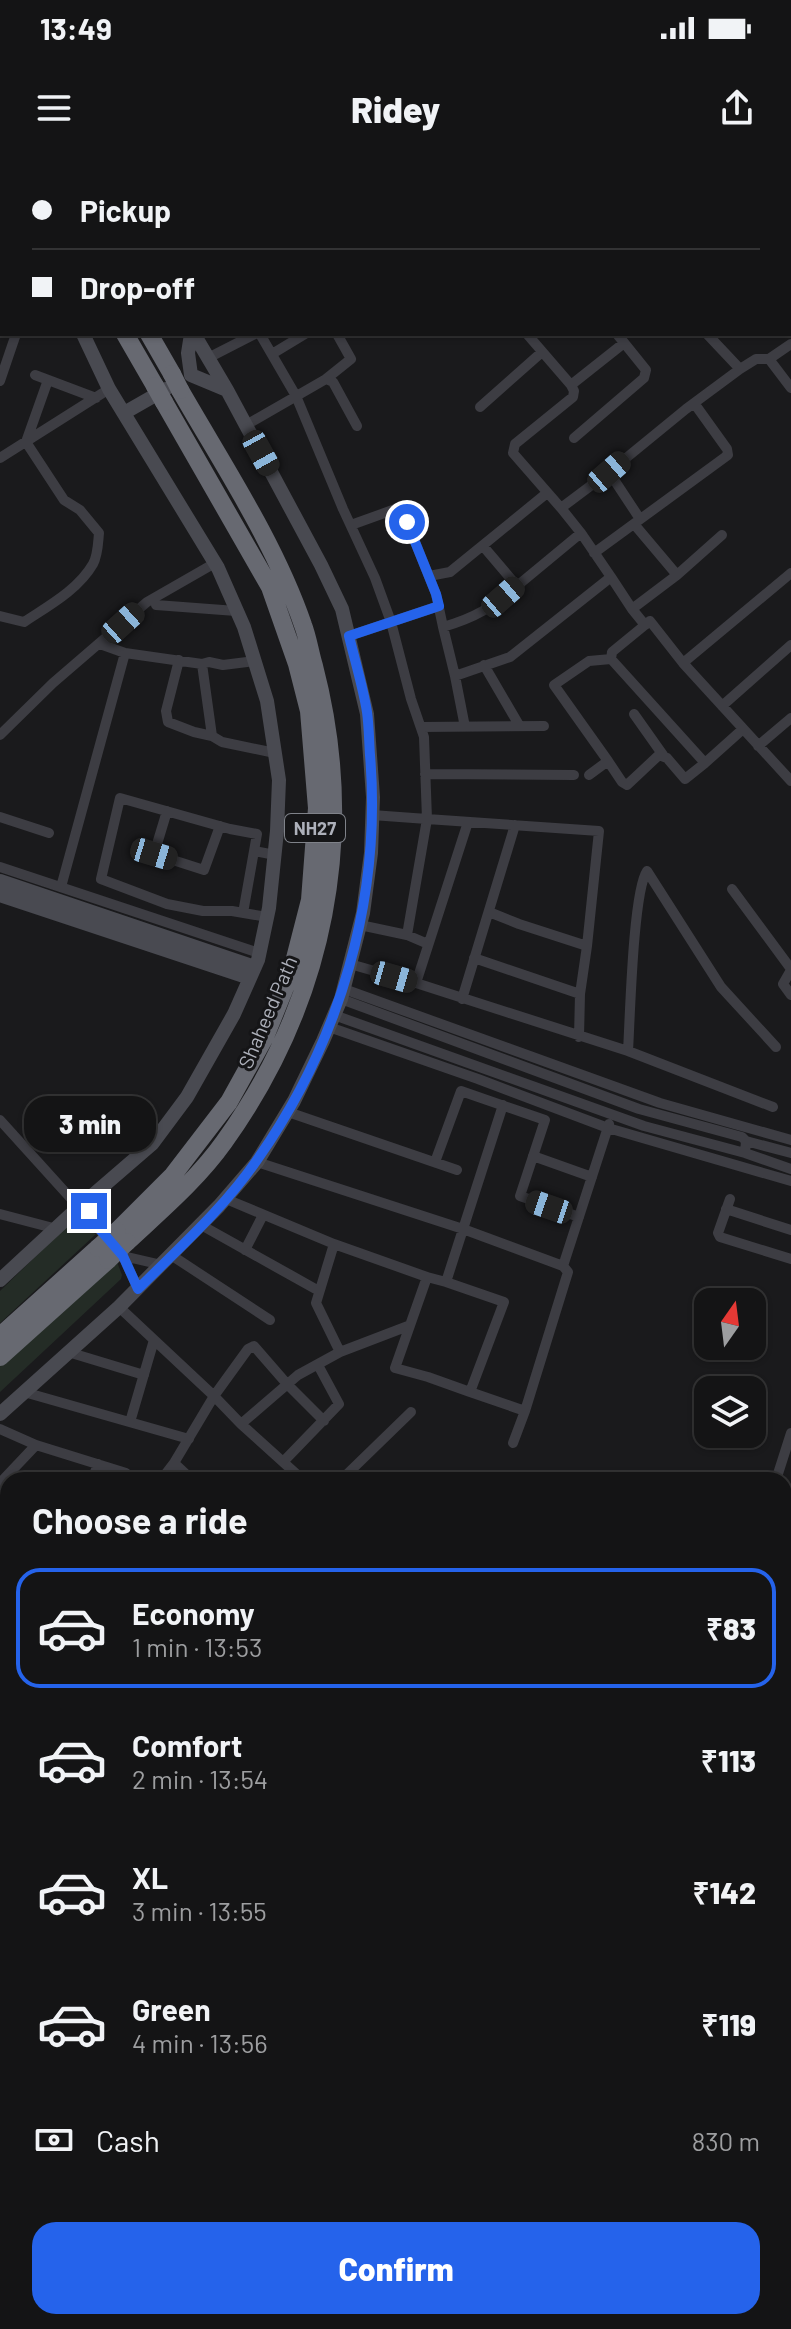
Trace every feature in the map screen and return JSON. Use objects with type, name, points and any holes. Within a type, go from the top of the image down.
[{"type":"highway","name":"Shaheed Path","points":[[0,1336],[115,1247],[229,1102],[265,1037],[292,970],[310,900],[317,808],[309,711],[297,664],[270,587],[126,336]]},
{"type":"highway","name":"Shaheed Path","points":[[0,1357],[115,1247],[184,1187],[222,1145],[252,1100],[281,1045],[311,970],[327,902],[333,838],[333,769],[324,704],[303,625],[272,552],[181,380],[150,336]]},
{"type":"street","points":[[0,381],[15,336]]},
{"type":"street","points":[[0,1280],[79,1217],[152,1144],[187,1097],[212,1055],[255,966],[267,917],[275,855],[279,780],[267,701],[244,627],[215,563],[109,389],[84,336]]},
{"type":"street","points":[[178,336],[188,353]]},
{"type":"street","points":[[181,380],[192,336]]},
{"type":"street","points":[[0,1414],[138,1289],[226,1199],[257,1162],[288,1112],[332,1021],[360,925],[371,853],[373,797],[367,714],[342,609],[227,390],[193,336]]},
{"type":"street","points":[[208,358],[253,336]]},
{"type":"street","points":[[258,336],[296,396],[375,578],[424,737],[427,819],[407,935]]},
{"type":"street","points":[[272,354],[302,336]]},
{"type":"street","points":[[246,425],[326,379],[351,359],[338,336]]},
{"type":"street","points":[[530,336],[574,391],[573,397],[515,444],[513,453],[581,533],[645,625]]},
{"type":"street","points":[[709,336],[740,369]]},
{"type":"street","points":[[571,385],[621,339],[646,370],[644,378],[574,438]]},
{"type":"street","points":[[561,508],[740,369],[756,359],[769,359],[791,344]]},
{"type":"street","points":[[480,407],[542,352]]},
{"type":"street","points":[[769,359],[791,388]]},
{"type":"street","points":[[35,375],[96,398]]},
{"type":"street","points":[[326,379],[333,382],[357,426]]},
{"type":"street","points":[[26,442],[48,380]]},
{"type":"street","points":[[124,413],[181,380],[227,390]]},
{"type":"street","points":[[0,458],[109,389]]},
{"type":"street","points":[[594,553],[728,455],[727,449],[694,403]]},
{"type":"street","points":[[0,616],[24,622],[82,578],[94,562],[97,550],[99,533],[80,510],[64,500],[26,442]]},
{"type":"street","points":[[609,472],[637,521],[677,575]]},
{"type":"street","points":[[429,576],[450,572],[547,493]]},
{"type":"street","points":[[351,525],[401,507],[439,606],[465,727]]},
{"type":"street","points":[[443,627],[490,608],[581,533]]},
{"type":"street","points":[[632,609],[722,535]]},
{"type":"street","points":[[483,546],[517,586]]},
{"type":"street","points":[[0,735],[53,683],[147,602],[215,563]]},
{"type":"street","points":[[683,663],[791,573]]},
{"type":"street","points":[[455,676],[510,657],[611,577]]},
{"type":"street","points":[[156,605],[236,611]]},
{"type":"street","points":[[349,636],[439,606]]},
{"type":"street","points":[[611,659],[612,652],[650,621],[683,663],[791,781]]},
{"type":"street","points":[[100,644],[125,653],[202,664],[255,661]]},
{"type":"street","points":[[722,706],[791,645]]},
{"type":"street","points":[[61,887],[125,653]]},
{"type":"street","points":[[611,659],[589,661],[554,685],[622,782],[627,785],[659,755],[663,755]]},
{"type":"street","points":[[611,659],[705,763]]},
{"type":"street","points":[[179,660],[166,711],[168,722],[222,742],[275,753]]},
{"type":"street","points":[[202,664],[212,736]]},
{"type":"street","points":[[484,665],[519,725]]},
{"type":"street","points":[[634,714],[663,755],[685,779],[743,729]]},
{"type":"street","points":[[758,746],[791,718]]},
{"type":"street","points":[[421,727],[544,726]]},
{"type":"street","points":[[589,775],[608,761]]},
{"type":"street","points":[[425,774],[574,775]]},
{"type":"street","points":[[243,913],[257,834],[120,798],[101,879],[167,904],[267,917]]},
{"type":"street","points":[[167,811],[154,854],[204,870],[220,826]]},
{"type":"street","points":[[372,815],[599,831],[580,994],[579,1037]]},
{"type":"street","points":[[0,817],[49,833]]},
{"type":"street","points":[[416,983],[468,822]]},
{"type":"street","points":[[462,999],[515,825]]},
{"type":"street","points":[[254,851],[275,855]]},
{"type":"street","points":[[0,867],[61,887],[255,966]]},
{"type":"street","points":[[628,1051],[637,915],[643,877],[647,871],[721,987],[776,1047]]},
{"type":"street","points":[[0,881],[255,966]]},
{"type":"street","points":[[732,889],[791,970],[783,984],[791,995]]},
{"type":"street","points":[[0,895],[255,966]]},
{"type":"street","points":[[489,912],[587,946]]},
{"type":"street","points":[[360,925],[407,935],[428,944]]},
{"type":"street","points":[[474,958],[580,994]]},
{"type":"street","points":[[350,964],[628,1051],[773,1107]]},
{"type":"street","points":[[342,994],[660,1103],[791,1140]]},
{"type":"street","points":[[342,994],[639,1109],[742,1137],[746,1147],[791,1169]]},
{"type":"street","points":[[332,1021],[644,1126],[791,1153]]},
{"type":"street","points":[[332,1021],[608,1128],[791,1181]]},
{"type":"street","points":[[435,1162],[461,1091],[545,1120],[520,1196],[579,1217]]},
{"type":"street","points":[[446,1282],[503,1105]]},
{"type":"street","points":[[288,1112],[457,1170]]},
{"type":"street","points":[[563,1266],[612,1114]]},
{"type":"street","points":[[0,1120],[79,1217],[115,1247],[138,1289]]},
{"type":"street","points":[[533,1156],[592,1177]]},
{"type":"street","points":[[257,1162],[463,1229],[563,1266],[568,1272],[513,1443]]},
{"type":"street","points":[[226,1199],[334,1244],[504,1302],[470,1392]]},
{"type":"street","points":[[791,1230],[728,1204],[718,1233],[720,1237],[791,1259]]},
{"type":"street","points":[[0,1214],[79,1217]]},
{"type":"street","points":[[245,1250],[263,1215]]},
{"type":"street","points":[[201,1225],[319,1291]]},
{"type":"street","points":[[334,1244],[316,1303],[340,1352]]},
{"type":"street","points":[[115,1247],[166,1260],[270,1320]]},
{"type":"street","points":[[427,1277],[395,1368],[525,1411]]},
{"type":"street","points":[[119,1307],[295,1472]]},
{"type":"street","points":[[241,1424],[298,1375],[340,1352],[408,1326]]},
{"type":"street","points":[[130,1422],[154,1340]]},
{"type":"street","points":[[167,1472],[214,1396],[248,1349],[254,1346],[324,1421]]},
{"type":"street","points":[[68,1352],[144,1375]]},
{"type":"street","points":[[283,1462],[339,1404],[318,1365]]},
{"type":"street","points":[[24,1392],[189,1439]]},
{"type":"street","points":[[349,1472],[411,1412]]},
{"type":"street","points":[[0,1429],[36,1445],[123,1472]]},
{"type":"street","points":[[787,1462],[791,1433]]},
{"type":"street","points":[[11,1472],[36,1445]]},
{"type":"street","points":[[174,1463],[184,1472]]},
{"type":"street","points":[[95,1472],[98,1464]]},
{"type":"shaded area","points":[[79,1226],[96,1234],[0,1323],[0,1291],[66,1227]]},
{"type":"shaded area","points":[[117,1262],[121,1279],[0,1392],[0,1362]]},
{"type":"route","points":[[89,1211],[91,1219],[123,1256],[138,1289],[257,1162],[294,1101],[323,1041],[341,999],[363,913],[371,853],[373,797],[367,714],[349,636],[439,606],[407,522]]}]
